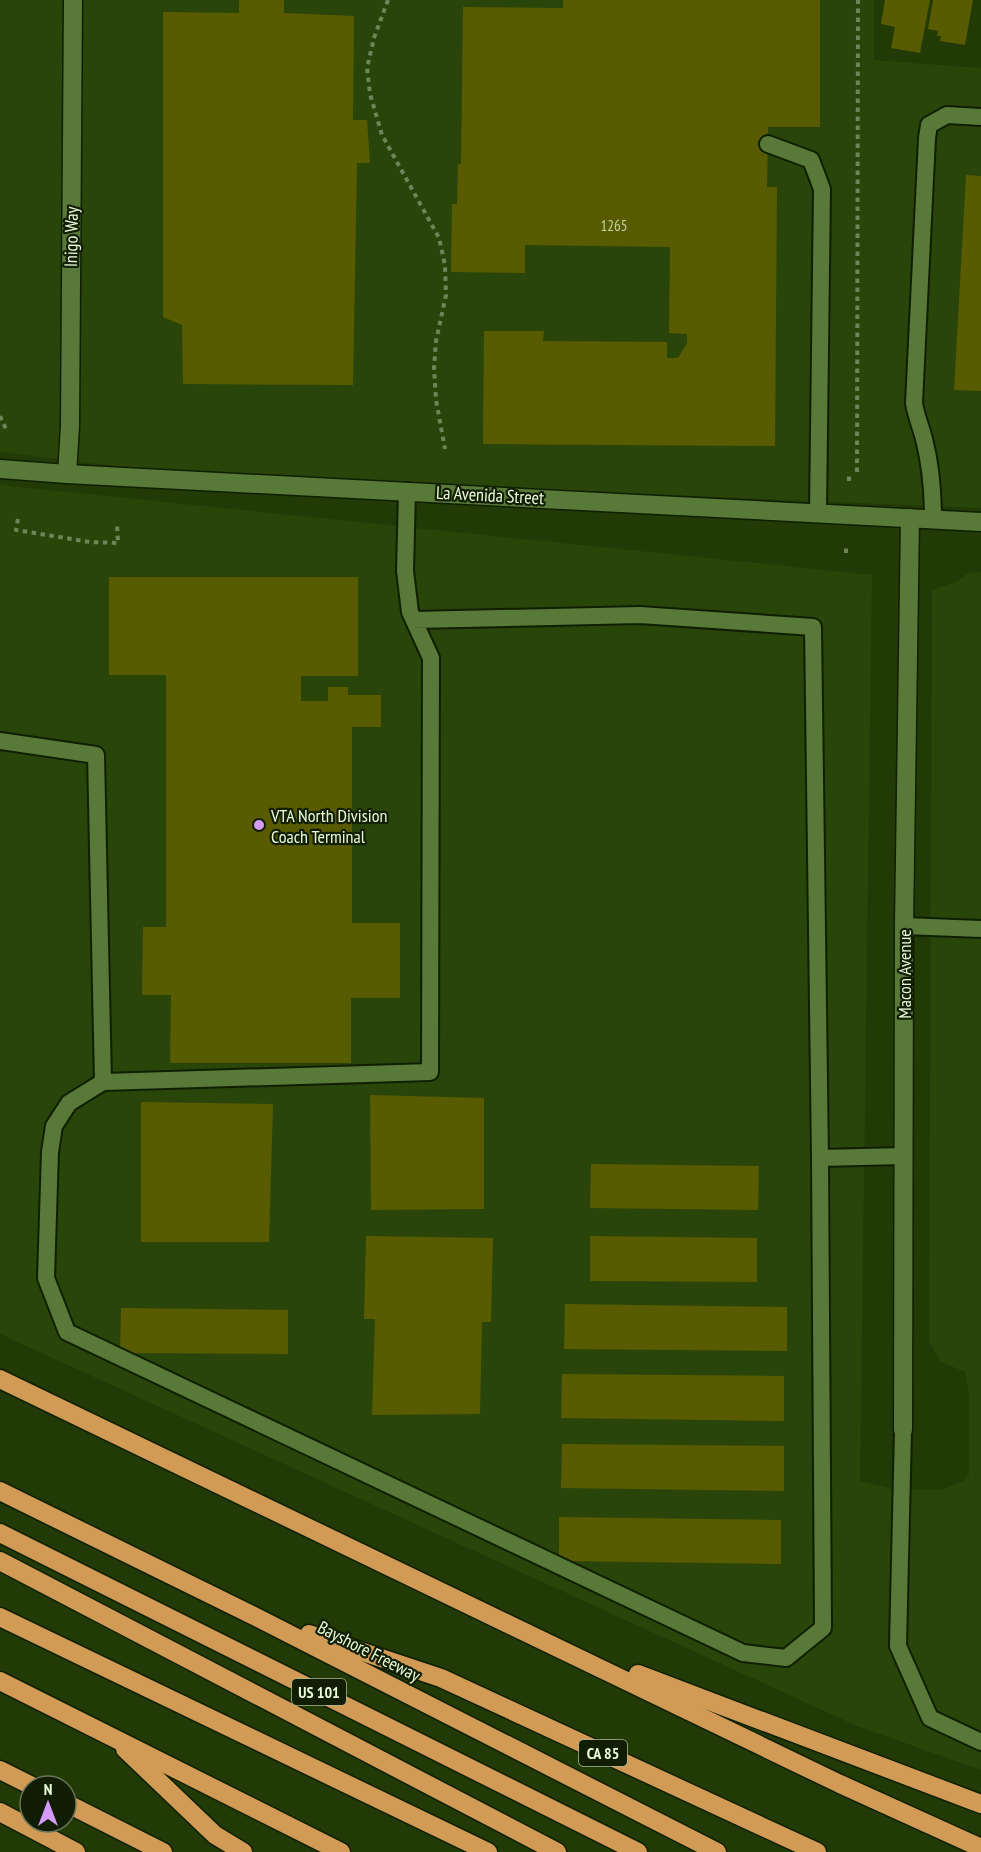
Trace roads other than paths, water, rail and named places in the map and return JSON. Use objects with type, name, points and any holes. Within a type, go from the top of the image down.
[{"type":"highway","points":[[0,1379],[840,1784],[981,1848]]},
{"type":"highway","name":"Bayshore Freeway","points":[[0,1491],[256,1617],[717,1852]]},
{"type":"highway","name":"US 101","points":[[0,1533],[638,1852]]},
{"type":"highway","points":[[0,1561],[557,1852]]},
{"type":"highway","points":[[0,1617],[488,1852]]},
{"type":"highway","name":"CA 85","points":[[256,1617],[441,1678],[817,1852]]},
{"type":"highway","points":[[525,1631],[981,1804]]},
{"type":"highway","points":[[0,1681],[341,1852]]},
{"type":"highway","points":[[113,1738],[215,1835],[243,1852]]},
{"type":"highway","points":[[0,1770],[18,1779]]},
{"type":"highway","points":[[78,1809],[163,1852]]},
{"type":"highway","points":[[0,1812],[76,1852]]},
{"type":"highway","points":[[0,1823],[62,1852]]},
{"type":"street","name":"Inigo Way","points":[[67,474],[70,426],[74,0]]},
{"type":"street","name":"La Avenida Street","points":[[0,469],[981,522]]},
{"type":"street","name":"Macon Avenue","points":[[903,1430],[904,926],[910,518]]},
{"type":"lane","points":[[933,519],[932,476],[924,436],[917,420],[914,403],[927,138],[929,125],[948,115],[981,117]]},
{"type":"lane","points":[[768,144],[811,160],[822,189],[818,512]]},
{"type":"lane","points":[[407,491],[405,571],[410,612],[431,658],[430,1072],[103,1082],[69,1103],[54,1126],[51,1143],[46,1278],[67,1332],[743,1653],[786,1658],[823,1628],[813,627],[640,615],[414,620]]},
{"type":"lane","points":[[0,741],[96,755],[103,1082]]},
{"type":"lane","points":[[904,926],[981,929]]},
{"type":"lane","points":[[820,1158],[904,1156]]},
{"type":"lane","points":[[903,1430],[898,1646],[930,1718],[981,1742]]},
{"type":"place","name":"VTA North Division Coach Terminal","points":[[259,825]]}]
